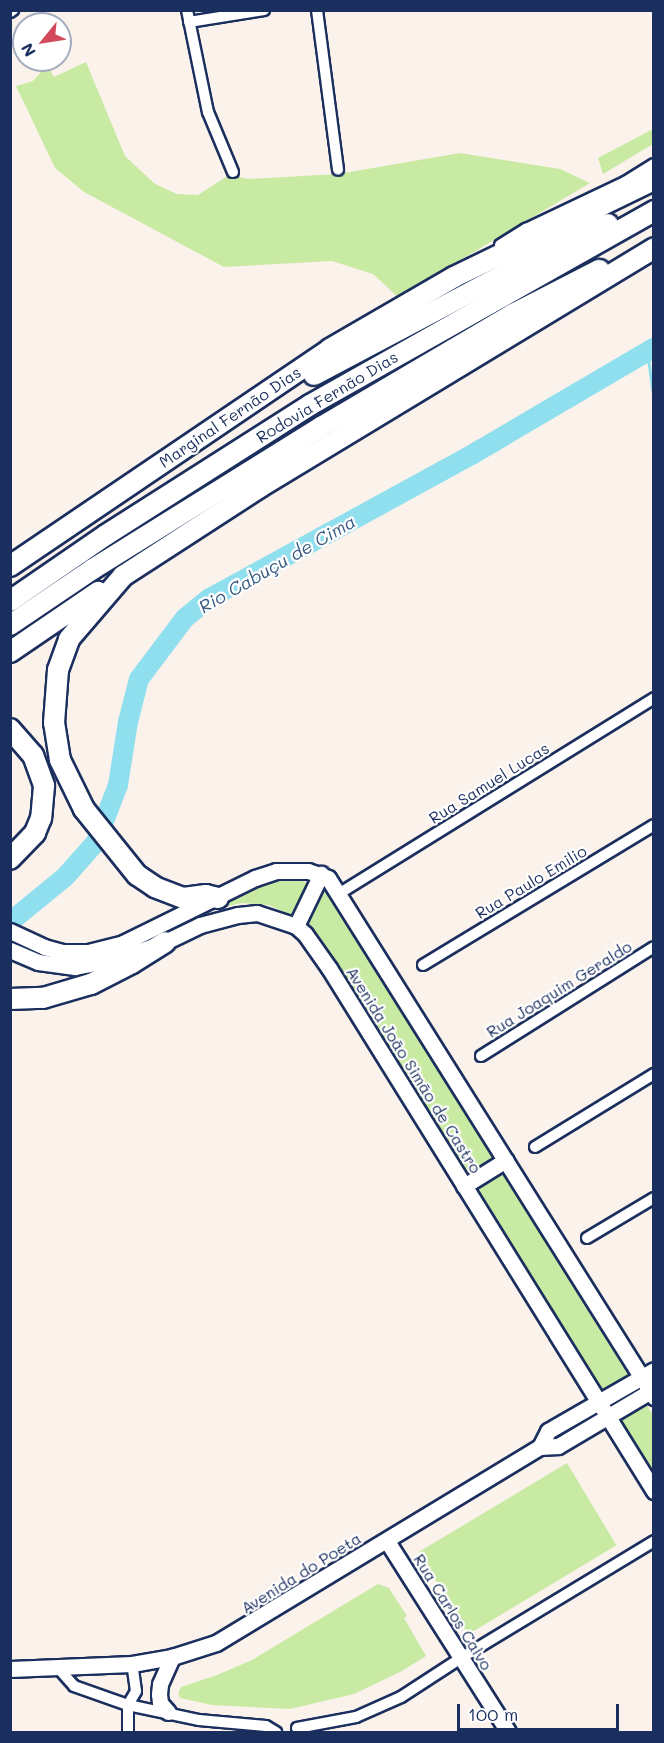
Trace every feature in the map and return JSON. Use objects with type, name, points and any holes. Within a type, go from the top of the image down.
[{"type":"highway","name":"Marginal Fernão Dias","points":[[10,566],[245,409],[330,349],[454,277],[654,180]]},
{"type":"highway","points":[[245,409],[277,398],[340,359],[561,244],[654,206]]},
{"type":"highway","name":"Rodovia Fernão Dias","points":[[10,601],[106,535],[310,405],[654,211]]},
{"type":"highway","name":"Rodovia Fernão Dias","points":[[10,625],[102,563],[321,427],[513,314],[654,242]]},
{"type":"highway","points":[[10,652],[260,487],[654,248]]},
{"type":"highway","points":[[123,576],[69,639],[58,670],[54,701],[56,743],[68,780],[84,809],[137,875],[169,894],[183,898],[206,895],[218,898]]},
{"type":"highway","points":[[10,729],[33,755],[44,786],[40,818],[35,833],[10,859]]},
{"type":"highway","points":[[10,999],[43,998],[91,984],[132,963],[165,942]]},
{"type":"main road","points":[[10,950],[38,962],[75,967],[116,959],[165,942],[200,925],[238,915],[257,913],[296,926],[321,874],[292,869],[276,871],[255,878],[123,943],[88,952],[63,952],[14,934]]},
{"type":"main road","name":"Avenida João Simão de Castro","points":[[321,874],[328,878],[340,893],[506,1160],[647,1374],[652,1392]]},
{"type":"main road","name":"Avenida João Simão de Castro","points":[[296,926],[322,956],[654,1491]]},
{"type":"main road","points":[[464,1186],[506,1160]]},
{"type":"main road","name":"Avenida do Poeta","points":[[540,1447],[548,1431],[647,1374]]},
{"type":"main road","name":"Avenida do Poeta","points":[[10,1669],[132,1664],[172,1657],[216,1643],[246,1627],[540,1447],[558,1446],[606,1415],[652,1392]]},
{"type":"main road","name":"Rua Carlos Calvo","points":[[387,1540],[508,1732]]},
{"type":"main road","points":[[168,1713],[160,1703],[159,1694],[160,1684],[172,1657]]},
{"type":"street","points":[[233,172],[208,112],[188,16],[264,10]]},
{"type":"street","points":[[317,10],[338,170]]},
{"type":"street","points":[[454,277],[526,229],[625,182],[654,164]]},
{"type":"street","name":"Rua Samuel Lucas","points":[[340,893],[654,698]]},
{"type":"street","name":"Rua Paulo Emilio","points":[[423,965],[654,825]]},
{"type":"street","name":"Rua Joaquim Geraldo","points":[[481,1056],[654,947]]},
{"type":"street","points":[[535,1148],[654,1074]]},
{"type":"street","points":[[587,1238],[654,1198]]},
{"type":"street","points":[[297,1728],[356,1717],[382,1707],[654,1541]]},
{"type":"street","points":[[128,1732],[128,1705],[136,1691],[132,1664]]},
{"type":"street","points":[[58,1668],[74,1686],[128,1705],[199,1720],[266,1726],[276,1732]]},
{"type":"green space","points":[[86,62],[125,156],[155,184],[177,194],[198,195],[229,175],[249,179],[338,174],[460,153],[560,169],[590,183],[398,297],[373,274],[332,261],[224,267],[84,192],[55,168],[16,86],[33,81],[41,72],[51,72],[54,77],[65,72],[72,72],[72,69]]},
{"type":"green space","points":[[653,129],[653,144],[603,174],[598,158]]},
{"type":"green space","points":[[277,879],[303,881],[332,897],[653,1415],[653,1476],[318,936],[300,920],[269,905],[242,903],[209,910],[256,885]]},
{"type":"green space","points":[[567,1463],[616,1545],[468,1634],[419,1552]]},
{"type":"green space","points":[[378,1584],[389,1588],[407,1616],[404,1618],[426,1656],[402,1671],[354,1694],[290,1709],[212,1705],[180,1698],[178,1693],[181,1687],[252,1660]]},
{"type":"waterway","name":"Rio Cabuçu de Cima","points":[[10,922],[65,877],[96,842],[118,785],[128,722],[139,679],[185,618],[210,598],[473,454],[654,348]]},
{"type":"waterway","points":[[647,352],[654,401]]}]
